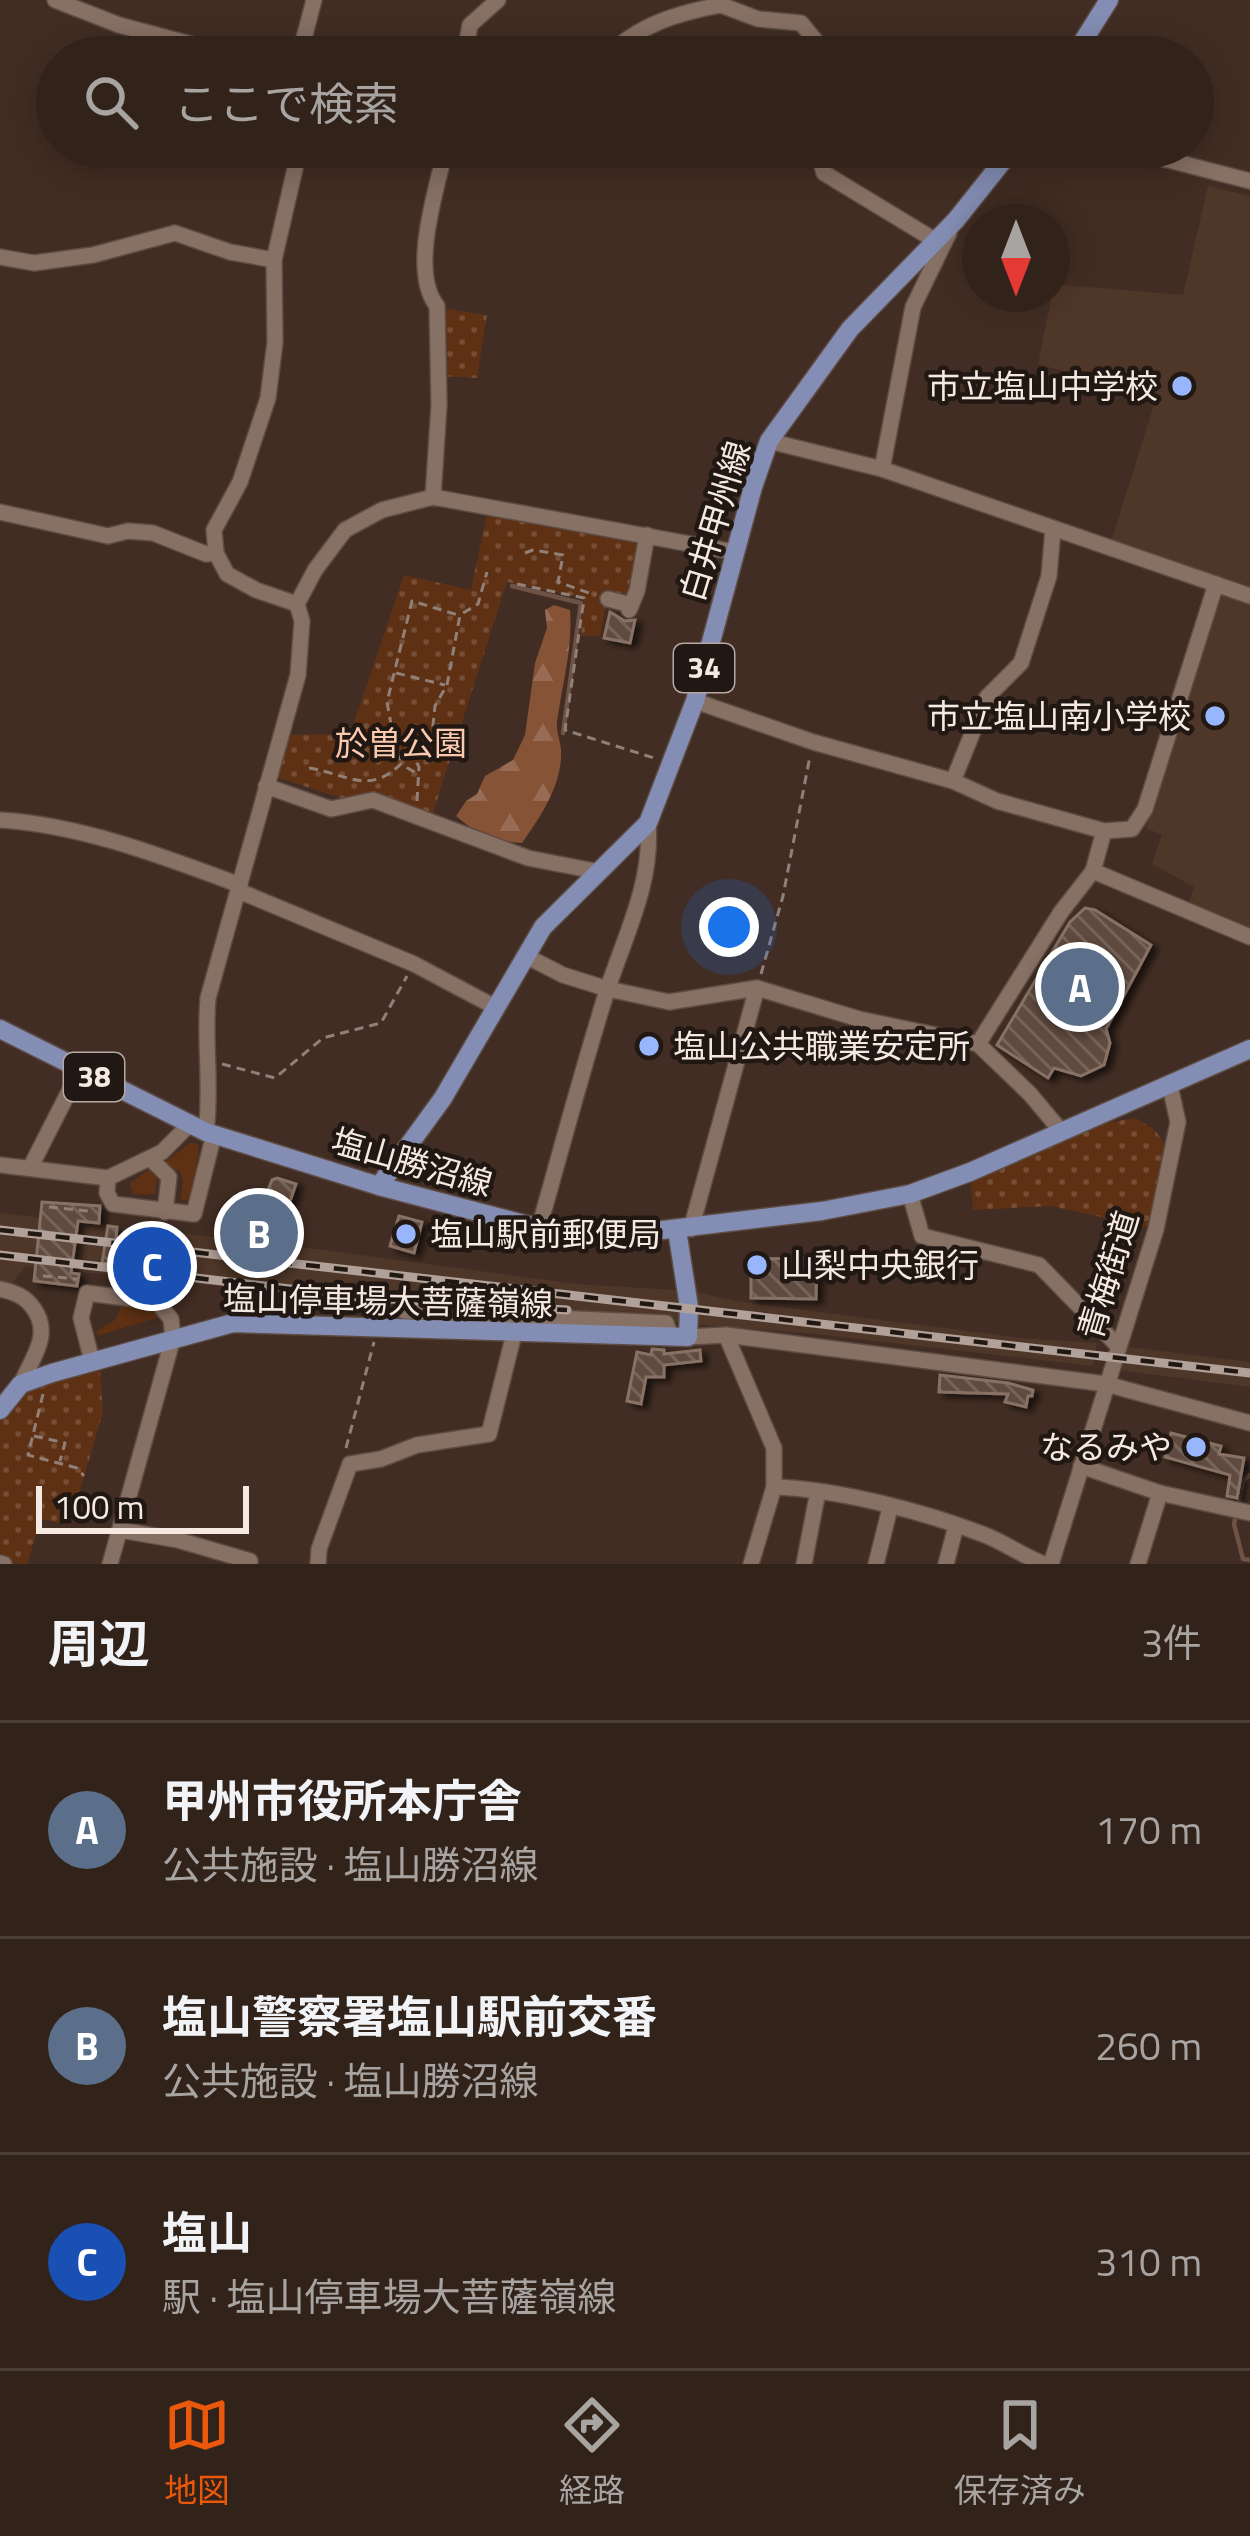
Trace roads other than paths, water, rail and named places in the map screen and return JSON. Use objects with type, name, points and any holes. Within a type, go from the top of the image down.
[{"type":"main road","points":[[1086,36],[1109,0]]},
{"type":"main road","name":"白井甲州線","points":[[379,1186],[443,1098],[543,927],[648,823],[695,701],[769,440],[850,329],[956,220],[997,168]]},
{"type":"main road","name":"塩山勝沼線","points":[[0,1029],[203,1131],[379,1186],[538,1228],[621,1235],[822,1211],[910,1194],[1169,1086]]},
{"type":"main road","name":"38","points":[[1169,1086],[1250,1049]]},
{"type":"main road","points":[[680,1337],[689,1307],[684,1229]]},
{"type":"main road","name":"塩山停車場大菩薩嶺線","points":[[21,1384],[233,1323],[680,1337]]},
{"type":"main road","points":[[0,1410],[21,1384]]},
{"type":"street","points":[[56,0],[160,36]]},
{"type":"street","points":[[305,36],[314,0]]},
{"type":"street","points":[[468,36],[470,25],[498,0]]},
{"type":"street","points":[[634,36],[645,27],[721,3],[758,19],[801,23],[812,36]]},
{"type":"street","points":[[295,168],[274,260],[268,398],[240,482],[214,530],[216,553],[227,574],[297,604]]},
{"type":"street","points":[[434,497],[437,306],[430,298],[424,255],[442,168]]},
{"type":"street","points":[[823,168],[936,241]]},
{"type":"street","points":[[1200,168],[1250,181]]},
{"type":"street","points":[[882,469],[913,307],[956,220]]},
{"type":"street","points":[[0,257],[34,263],[94,254],[175,233],[230,252],[274,260]]},
{"type":"street","points":[[769,440],[882,469],[1250,596]]},
{"type":"street","points":[[108,1178],[106,1193],[112,1204],[194,1214],[209,1060],[208,998],[298,675],[302,621],[297,604],[315,569],[345,530],[382,510],[434,497],[734,552]]},
{"type":"street","points":[[0,512],[108,536],[128,531],[153,533],[206,554],[216,553]]},
{"type":"street","points":[[953,781],[987,697],[1021,663],[1049,576],[1053,530]]},
{"type":"street","points":[[608,599],[630,608],[647,535]]},
{"type":"street","points":[[695,701],[813,742],[953,781],[997,801],[1104,831],[1132,829],[1144,809],[1216,584]]},
{"type":"street","points":[[266,786],[332,809],[373,800],[527,858],[600,872]]},
{"type":"street","points":[[0,820],[66,831],[161,856],[414,964],[495,1007]]},
{"type":"street","points":[[538,1228],[608,989],[630,933],[650,854],[648,823]]},
{"type":"street","points":[[978,1045],[1061,912],[1093,871],[1104,831]]},
{"type":"street","points":[[1093,871],[1250,937]]},
{"type":"street","points":[[526,956],[563,975],[669,1002],[757,988],[860,1019],[978,1045],[1061,1131]]},
{"type":"street","points":[[684,1229],[737,1072],[757,988]]},
{"type":"street","points":[[30,1168],[80,1070]]},
{"type":"street","name":"青梅街道","points":[[1047,1564],[1150,1247],[1173,1157],[1178,1122],[1169,1086]]},
{"type":"street","points":[[0,1165],[108,1178],[203,1131]]},
{"type":"street","points":[[150,1158],[169,1177],[165,1212]]},
{"type":"street","points":[[910,1194],[922,1236],[1039,1265],[1117,1345]]},
{"type":"street","points":[[0,1289],[28,1301],[44,1323],[45,1334],[21,1384]]},
{"type":"street","points":[[92,1361],[81,1318],[87,1293],[158,1301],[171,1319],[172,1338],[110,1564]]},
{"type":"street","points":[[404,1311],[667,1323],[680,1337],[726,1335],[1106,1384],[1250,1423]]},
{"type":"street","points":[[318,1564],[319,1549],[350,1464],[381,1459],[417,1445],[489,1434],[514,1330]]},
{"type":"street","points":[[726,1335],[774,1448],[774,1487],[752,1564]]},
{"type":"street","points":[[1081,1466],[1160,1493],[1250,1513]]},
{"type":"street","points":[[774,1487],[818,1491],[956,1526],[1047,1564]]},
{"type":"street","points":[[804,1564],[818,1491]]},
{"type":"street","points":[[1138,1564],[1160,1493]]},
{"type":"street","points":[[875,1564],[890,1508]]},
{"type":"street","points":[[946,1564],[956,1526]]},
{"type":"street","points":[[120,1530],[178,1540],[250,1561]]},
{"type":"waterway","points":[[512,586],[581,603],[563,733]]},
{"type":"waterway","points":[[1250,1475],[1243,1481],[1234,1524],[1243,1559],[1250,1560]]},
{"type":"railway","points":[[0,1230],[1250,1373]]},
{"type":"railway","points":[[0,1255],[359,1297],[567,1310]]},
{"type":"place","name":"市立塩山中学校","points":[[1182,386]]},
{"type":"place","name":"市立塩山南小学校","points":[[1215,716]]},
{"type":"place","name":"甲州市役所本庁舎","points":[[1080,987]]},
{"type":"place","name":"塩山公共職業安定所","points":[[649,1046]]},
{"type":"place","name":"塩山警察署塩山駅前交番","points":[[259,1233]]},
{"type":"place","name":"塩山駅前郵便局","points":[[406,1234]]},
{"type":"place","name":"山梨中央銀行","points":[[757,1265]]},
{"type":"place","name":"塩山","points":[[152,1266]]},
{"type":"place","name":"なるみや","points":[[1196,1447]]},
{"type":"park label","name":"於曽公園","points":[[401,743]]}]
